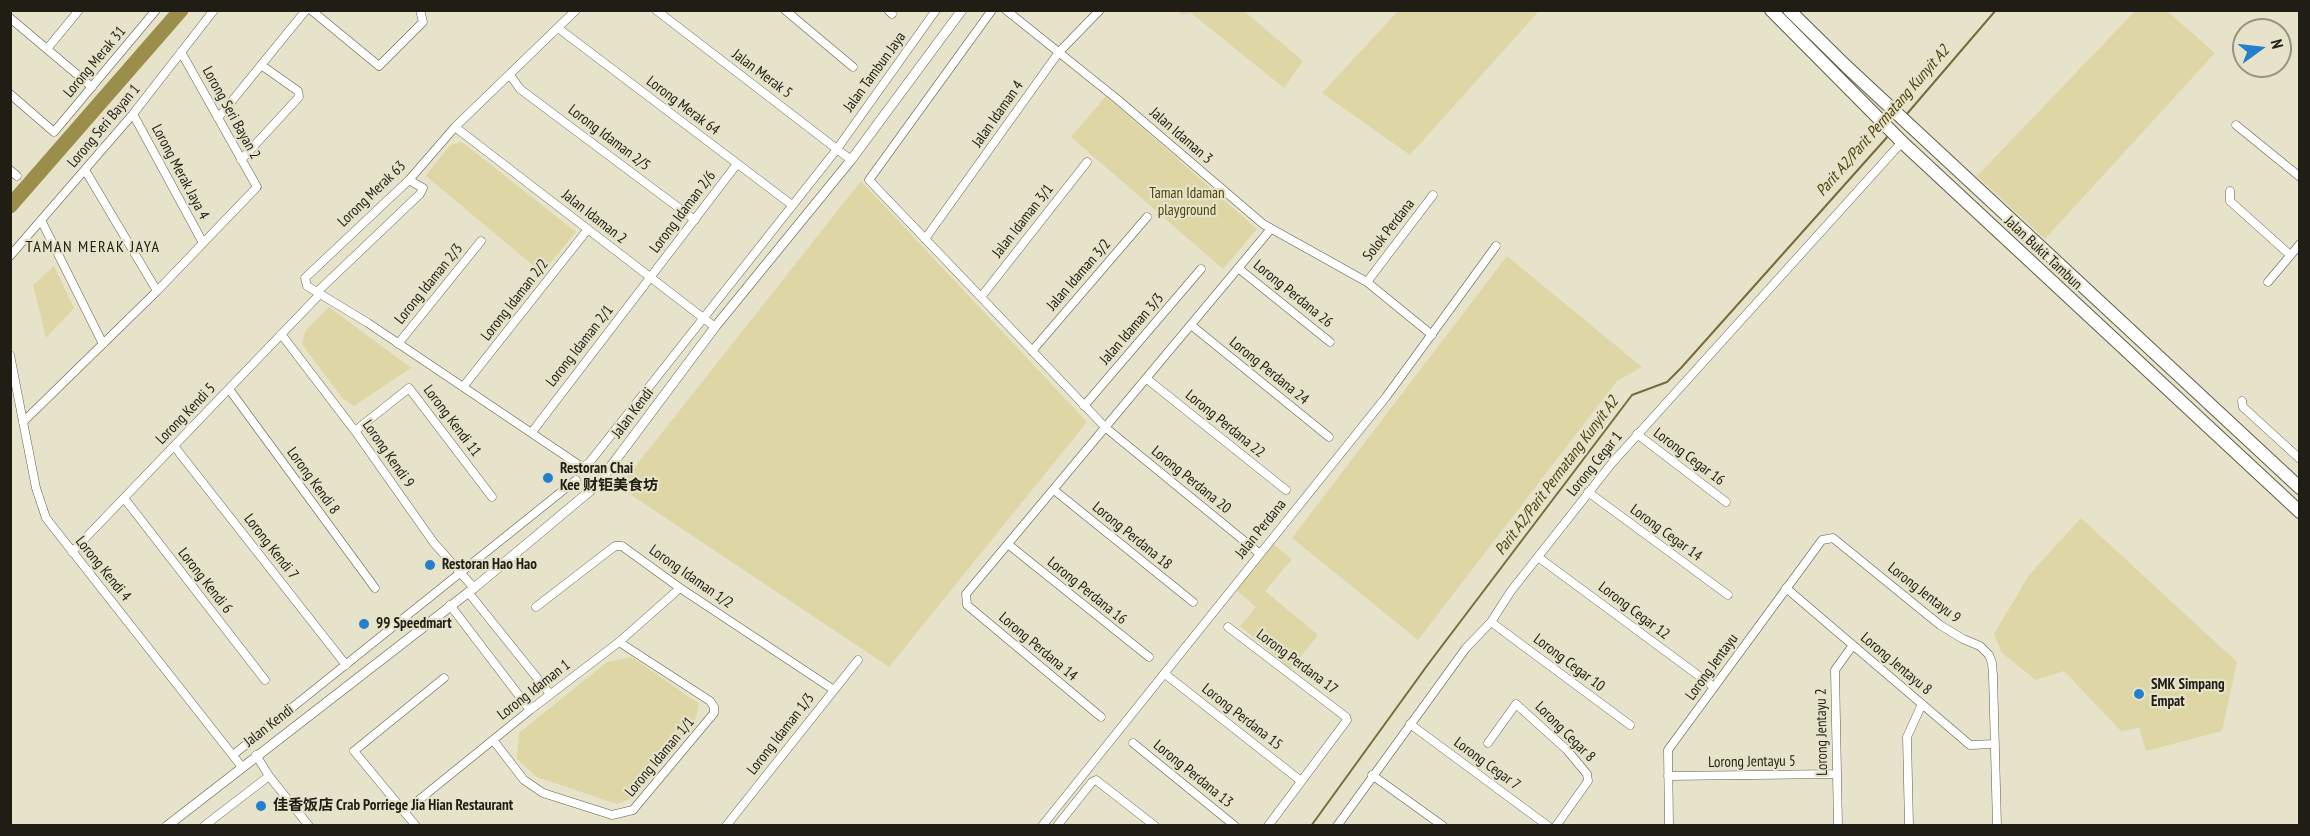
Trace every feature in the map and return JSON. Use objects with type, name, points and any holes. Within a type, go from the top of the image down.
[{"type":"main road","name":"Jalan Bukit Tambun","points":[[1771,10],[1887,127],[2300,512]]},
{"type":"main road","name":"Jalan Bukit Tambun","points":[[1789,10],[1910,126],[2300,488]]},
{"type":"street","points":[[47,49],[79,10]]},
{"type":"street","name":"Lorong Merak 31","points":[[10,94],[54,132],[156,10]]},
{"type":"street","name":"Lorong Seri Bayan 1","points":[[10,256],[42,222],[133,114],[214,10]]},
{"type":"street","points":[[218,118],[306,10]]},
{"type":"street","points":[[311,10],[379,66],[423,22],[422,13]]},
{"type":"street","name":"Lorong Merak 63","points":[[319,293],[307,286],[305,278],[409,180],[455,127],[576,10]]},
{"type":"street","name":"Jalan Merak 5","points":[[656,10],[851,160]]},
{"type":"street","points":[[785,10],[853,67]]},
{"type":"street","name":"Jalan Tambun Jaya","points":[[837,149],[936,10]]},
{"type":"street","name":"Jalan Kendi","points":[[167,825],[471,590],[590,491],[716,327],[851,160],[962,10]]},
{"type":"street","name":"Lorong Perdana 20","points":[[992,10],[869,180],[1106,428],[1259,553]]},
{"type":"street","name":"Jalan Idaman 3","points":[[1006,10],[1270,230],[1366,282],[1432,335]]},
{"type":"street","name":"Jalan Idaman 4","points":[[925,239],[1059,52],[1100,10]]},
{"type":"street","points":[[10,18],[92,87]]},
{"type":"street","name":"Lorong Merak 64","points":[[558,28],[792,205]]},
{"type":"street","name":"Lorong Seri Bayan 2","points":[[181,52],[257,187],[203,243]]},
{"type":"street","points":[[241,160],[299,97],[298,91],[261,65]]},
{"type":"street","name":"Lorong Idaman 2/5","points":[[510,75],[520,89],[695,220]]},
{"type":"street","name":"Lorong Merak Jaya 4","points":[[133,114],[203,243]]},
{"type":"street","points":[[2236,125],[2300,177]]},
{"type":"street","name":"Jalan Idaman 2","points":[[455,127],[716,327]]},
{"type":"street","name":"Lorong Cegar 1","points":[[1337,825],[1466,648],[1491,622],[1511,591],[1588,492],[1637,434],[1670,400],[1901,140]]},
{"type":"street","name":"Jalan Kendi","points":[[532,432],[579,465],[584,466],[589,463],[837,149]]},
{"type":"street","name":"Jalan Idaman 3/1","points":[[981,297],[1087,162]]},
{"type":"street","name":"Lorong Idaman 2/6","points":[[650,277],[737,164]]},
{"type":"street","points":[[85,170],[157,291]]},
{"type":"street","name":"Lorong Kendi 5","points":[[72,552],[319,293],[420,194],[423,188],[409,180]]},
{"type":"street","points":[[2230,191],[2230,201],[2290,255]]},
{"type":"street","name":"Solok Perdana","points":[[1366,282],[1434,195]]},
{"type":"street","name":"Jalan Idaman 3/2","points":[[1032,351],[1147,217]]},
{"type":"street","points":[[42,222],[104,344]]},
{"type":"street","name":"Lorong Idaman 2/2","points":[[463,387],[588,229]]},
{"type":"street","points":[[1009,545],[1270,230]]},
{"type":"street","name":"Lorong Idaman 2/3","points":[[398,344],[481,241]]},
{"type":"street","points":[[23,422],[104,344],[203,243]]},
{"type":"street","points":[[2268,282],[2300,244]]},
{"type":"street","name":"Jalan Perdana","points":[[1042,825],[1386,397],[1496,246]]},
{"type":"street","name":"Lorong Perdana 26","points":[[1238,268],[1330,342]]},
{"type":"street","name":"Jalan Idaman 3/3","points":[[1084,406],[1201,269]]},
{"type":"street","name":"Lorong Idaman 2/1","points":[[532,432],[650,277]]},
{"type":"street","points":[[319,293],[532,432]]},
{"type":"street","name":"Lorong Perdana 24","points":[[1191,325],[1329,437]]},
{"type":"street","name":"Lorong Kendi 9","points":[[281,334],[355,431],[434,543],[550,694]]},
{"type":"street","name":"Lorong Kendi 4","points":[[10,355],[36,488],[46,518],[242,767]]},
{"type":"street","name":"Lorong Perdana 22","points":[[1147,378],[1286,490]]},
{"type":"street","name":"Lorong Kendi 11","points":[[355,431],[409,388],[492,497]]},
{"type":"street","name":"Lorong Kendi 8","points":[[229,389],[375,588]]},
{"type":"street","points":[[2242,401],[2243,407],[2300,459]]},
{"type":"street","name":"Lorong Cegar 16","points":[[1637,434],[1726,502]]},
{"type":"street","name":"Lorong Kendi 7","points":[[174,446],[346,665]]},
{"type":"street","name":"Jalan Kendi","points":[[233,755],[576,480]]},
{"type":"street","name":"Lorong Perdana 18","points":[[1054,490],[1193,602]]},
{"type":"street","name":"Lorong Cegar 14","points":[[1588,492],[1728,595]]},
{"type":"street","name":"Lorong Kendi 6","points":[[124,498],[265,680]]},
{"type":"street","name":"Lorong Jentayu 9","points":[[1822,540],[1833,538],[1940,625],[1980,646],[1989,655],[1993,669],[1997,825]]},
{"type":"street","name":"Lorong Jentayu","points":[[1669,825],[1668,750],[1822,540]]},
{"type":"street","name":"Lorong Perdana 14","points":[[1009,545],[966,594],[967,605],[1101,717]]},
{"type":"street","name":"Lorong Perdana 16","points":[[1009,545],[1149,657]]},
{"type":"street","name":"Lorong Idaman 1/2","points":[[536,607],[615,546],[622,546],[680,588],[834,690]]},
{"type":"street","name":"Lorong Cegar 12","points":[[1538,556],[1714,687]]},
{"type":"street","name":"Lorong Idaman 1","points":[[404,812],[550,694],[619,642],[680,588]]},
{"type":"street","name":"Lorong Jentayu 8","points":[[1786,588],[1970,745],[1995,744]]},
{"type":"street","points":[[450,605],[530,710]]},
{"type":"street","name":"Lorong Cegar 10","points":[[1491,622],[1630,725]]},
{"type":"street","name":"Lorong Perdana 17","points":[[1228,627],[1346,717],[1347,720],[1302,781]]},
{"type":"street","name":"Lorong Idaman 1/1","points":[[493,740],[524,780],[543,793],[612,815],[633,810],[714,713],[714,707],[710,701],[619,642]]},
{"type":"street","name":"Lorong Jentayu 2","points":[[1838,825],[1835,670],[1853,645]]},
{"type":"street","name":"Lorong Idaman 1/3","points":[[726,825],[858,660]]},
{"type":"street","name":"Lorong Perdana 15","points":[[1165,674],[1302,781]]},
{"type":"street","points":[[416,825],[354,751],[444,678]]},
{"type":"street","name":"Lorong Cegar 8","points":[[1488,743],[1516,704],[1567,750],[1587,774],[1588,781],[1556,825]]},
{"type":"street","points":[[1909,825],[1907,737],[1922,704]]},
{"type":"street","name":"Lorong Cegar 7","points":[[1410,724],[1548,825]]},
{"type":"street","name":"Lorong Perdana 13","points":[[1133,742],[1235,825]]},
{"type":"street","points":[[256,755],[269,776],[309,825]]},
{"type":"street","name":"Lorong Jentayu 5","points":[[1668,776],[1837,774]]},
{"type":"street","points":[[1372,775],[1443,825]]},
{"type":"street","points":[[205,825],[269,776]]},
{"type":"street","points":[[1057,825],[1092,782],[1099,781],[1155,825]]},
{"type":"street","points":[[1268,825],[1302,781]]},
{"type":"green space","points":[[2136,10],[2167,11],[2215,53],[2045,239],[1977,176]]},
{"type":"green space","points":[[1176,11],[1244,11],[1303,61],[1284,88],[1191,13],[1183,15]]},
{"type":"green space","points":[[1398,11],[1539,11],[1410,155],[1322,93]]},
{"type":"green space","name":"Taman Idaman playground","points":[[1106,96],[1257,229],[1223,269],[1071,137]]},
{"type":"green space","points":[[462,142],[576,232],[542,273],[426,176],[450,145]]},
{"type":"green space","points":[[861,181],[1087,422],[889,667],[619,487]]},
{"type":"green space","points":[[1507,256],[1642,367],[1617,381],[1418,640],[1292,538]]},
{"type":"green space","points":[[54,266],[74,308],[46,338],[33,285]]},
{"type":"green space","points":[[329,307],[411,368],[354,406],[343,399],[302,344],[306,330]]},
{"type":"green space","points":[[2081,518],[2237,662],[2222,731],[2146,751],[2139,728],[2121,731],[2064,671],[2036,680],[2002,653],[1994,634],[2029,575]]},
{"type":"green space","points":[[1273,544],[1292,559],[1265,591],[1318,635],[1291,669],[1240,626],[1256,607],[1236,590]]},
{"type":"green space","points":[[632,657],[699,704],[695,720],[632,798],[617,804],[537,777],[517,759],[519,733],[607,662]]},
{"type":"waterway","points":[[10,206],[181,10]]},
{"type":"waterway","name":"Parit A2/Parit Permatang Kunyit A2","points":[[1906,115],[1996,10]]},
{"type":"waterway","name":"Parit A2/Parit Permatang Kunyit A2","points":[[1311,826],[1429,663],[1632,395],[1667,382],[1681,368],[1889,135]]},
{"type":"place","name":"Restoran Chai Kee 财钜美食坊","points":[[548,478]]},
{"type":"place","name":"Restoran Hao Hao","points":[[430,565]]},
{"type":"place","name":"99 Speedmart","points":[[364,624]]},
{"type":"place","name":"SMK Simpang Empat","points":[[2139,694]]},
{"type":"place","name":"佳香饭店 Crab Porriege Jia Hian Restaurant","points":[[261,806]]},
{"type":"district","name":"TAMAN MERAK JAYA","points":[[93,247]]}]
